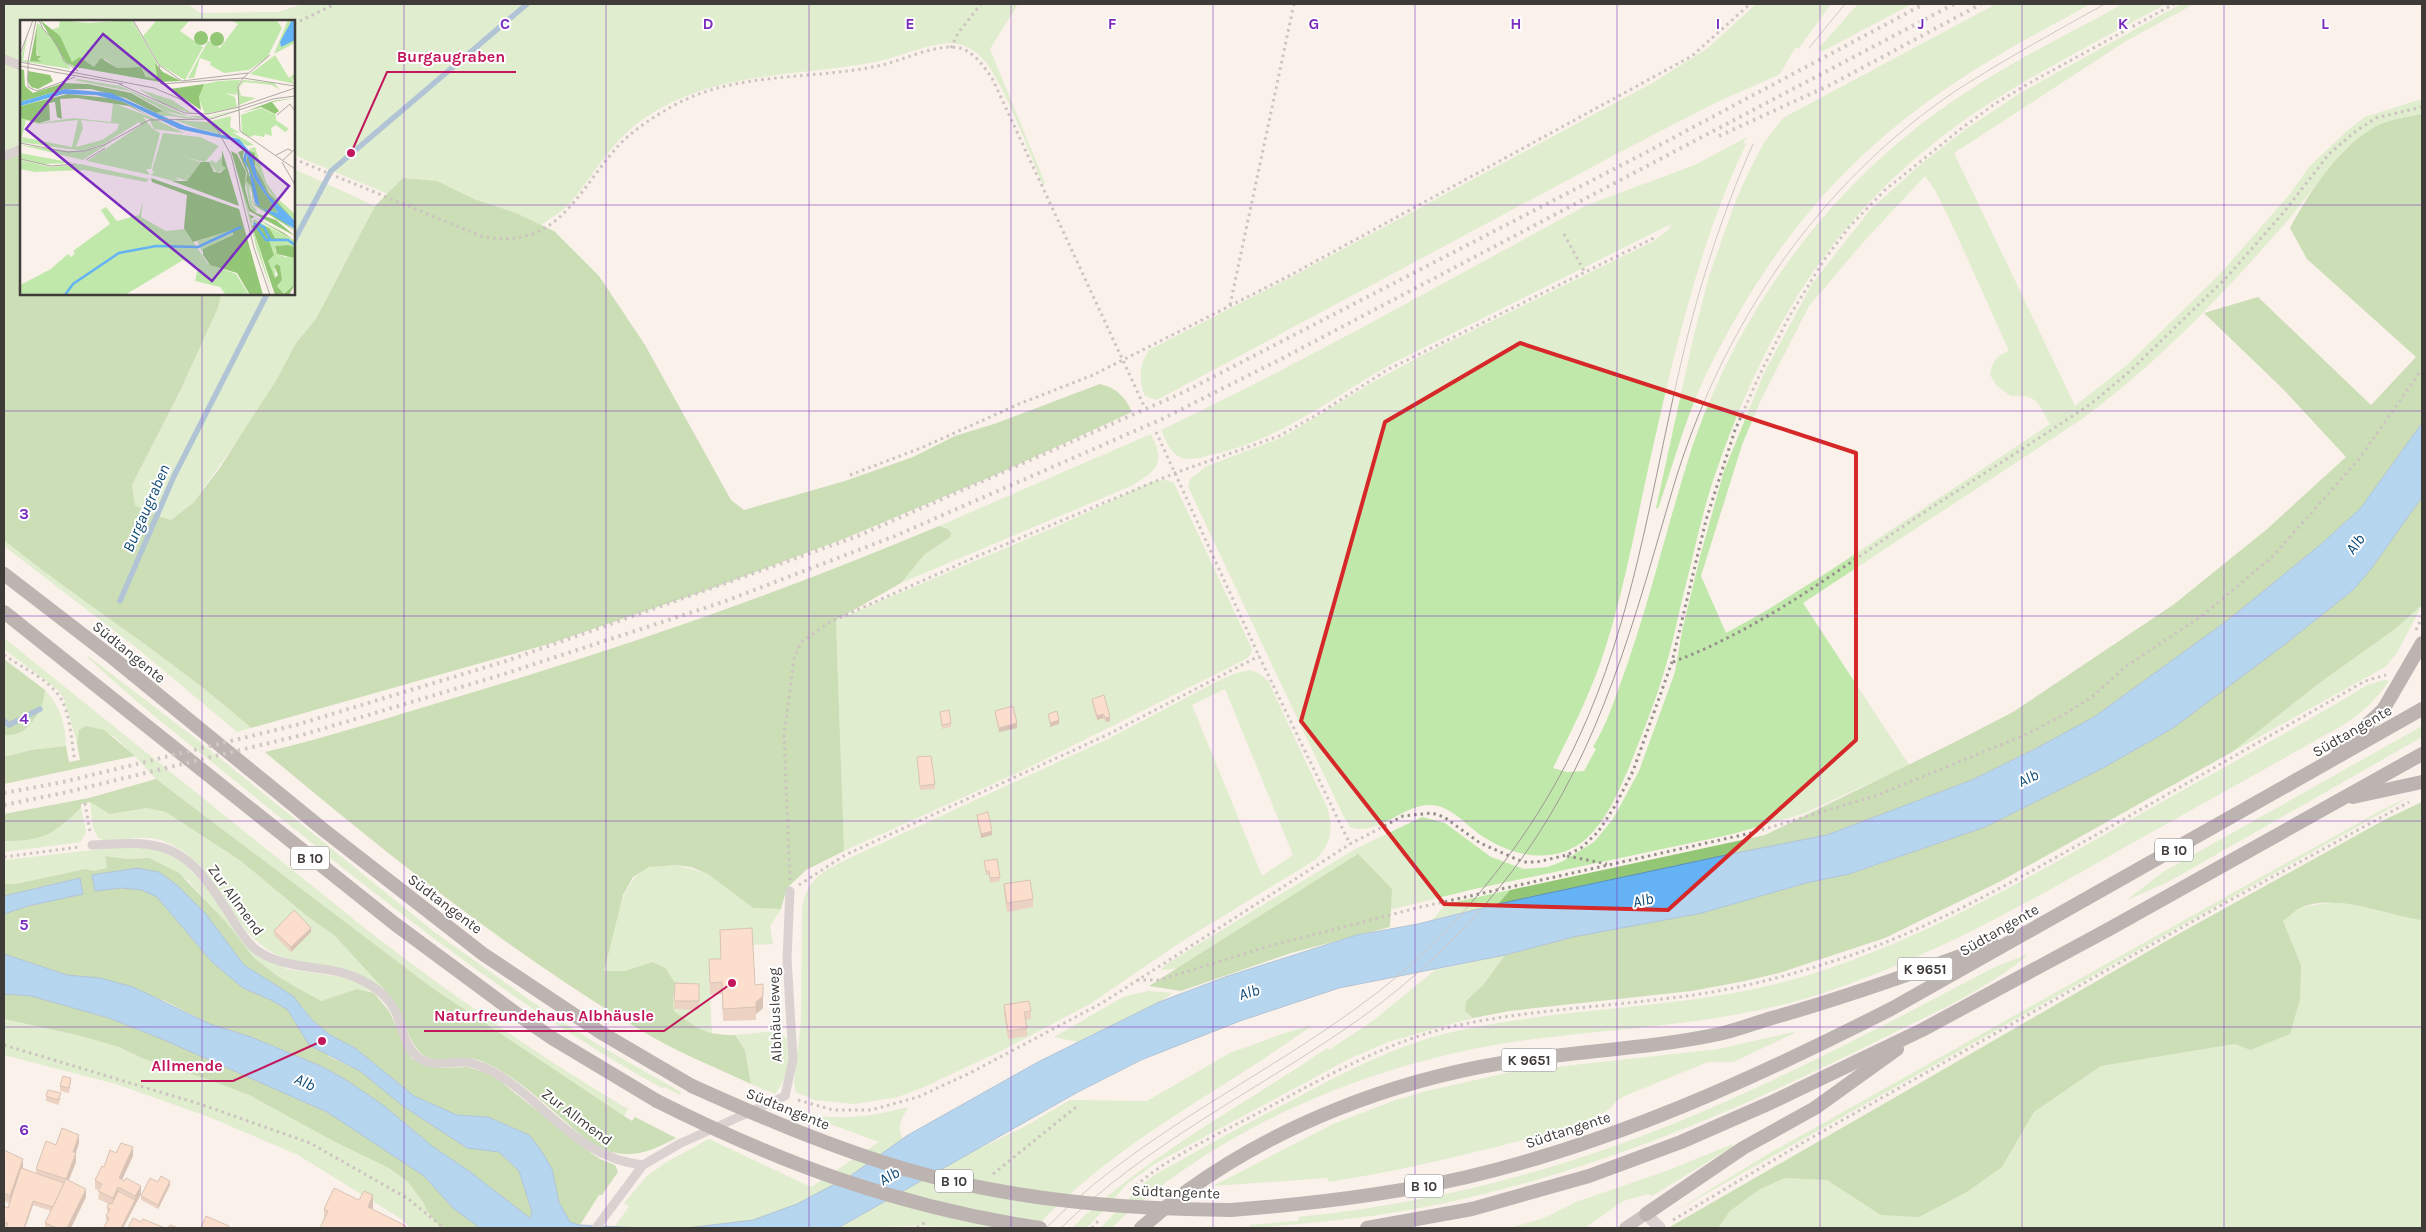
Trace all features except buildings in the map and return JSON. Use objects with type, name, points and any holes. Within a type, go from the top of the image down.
[{"type":"highway","name":"Südtangente","points":[[4,574],[113,658],[211,740],[451,930],[560,1007],[692,1086],[789,1130],[909,1170],[991,1189],[1073,1202],[1152,1209],[1231,1210],[1314,1204],[1412,1188],[1498,1169],[1580,1145],[1670,1112],[1815,1048],[1891,1009],[2422,709]]},
{"type":"highway","name":"B 10","points":[[4,612],[395,924],[536,1028],[658,1102],[773,1156],[844,1182],[907,1202],[990,1221],[1040,1228]]},
{"type":"highway","points":[[2318,769],[2383,710],[2422,643]]},
{"type":"highway","name":"B 10","points":[[1367,1228],[1472,1209],[1590,1176],[1642,1157],[1770,1103],[1922,1030],[2111,928],[2422,754]]},
{"type":"highway","points":[[2337,801],[2422,782]]},
{"type":"highway","name":"K 9651","points":[[1141,1228],[1187,1191],[1230,1164],[1274,1139],[1369,1098],[1435,1078],[1502,1063],[1673,1043],[1722,1033],[1900,978],[2031,930]]},
{"type":"highway","points":[[1646,1214],[1743,1148],[1815,1108],[1922,1030]]},
{"type":"main road","points":[[1625,1228],[1646,1214]]},
{"type":"street","points":[[1646,1214],[1666,1225]]},
{"type":"lane","points":[[4,59],[20,66]]},
{"type":"lane","points":[[4,156],[20,149]]},
{"type":"lane","name":"Zur Allmend","points":[[92,845],[145,843],[168,848],[183,856],[209,882],[238,927],[255,948],[279,962],[345,974],[361,979],[375,988],[388,1000],[396,1013],[408,1044],[418,1058],[441,1064],[465,1062],[490,1070],[510,1083],[588,1146],[605,1157],[624,1163],[644,1165]]},
{"type":"lane","name":"Albhäusleweg","points":[[785,1096],[793,1059],[787,958],[790,891]]},
{"type":"lane","points":[[596,1228],[644,1165],[679,1144],[785,1096]]},
{"type":"path","points":[[295,24],[335,4]]},
{"type":"path","points":[[952,48],[958,33],[980,4]]},
{"type":"path","points":[[1230,305],[1294,4]]},
{"type":"path","points":[[850,475],[921,448],[1123,360],[1296,272],[1692,56],[1750,4]]},
{"type":"path","points":[[785,1096],[832,1110],[863,1111],[891,1106],[918,1097],[970,1073],[1102,1003],[1350,844],[1403,816],[1432,813],[1456,824],[1480,843],[1523,862],[1537,862],[1567,856],[1581,848],[1598,832],[1615,806],[1633,771],[1672,662],[1706,520],[1735,430],[1760,374],[1789,317],[1824,260],[1850,226],[1885,190],[1918,161],[1996,103],[2174,4]]},
{"type":"path","points":[[295,158],[333,176],[481,236],[498,240],[514,238],[536,232],[553,223],[578,200],[612,152],[630,134],[671,106],[696,95],[722,87],[757,80],[828,73],[881,65],[933,50],[958,48],[968,52],[992,78],[1144,406]]},
{"type":"path","points":[[1672,662],[1715,645],[1756,624],[1803,595],[2092,403],[2129,372],[2226,278],[2284,212],[2330,154],[2356,131],[2376,118],[2422,107]]},
{"type":"path","points":[[1564,234],[1584,271]]},
{"type":"path","points":[[790,891],[784,736],[794,659],[801,642],[830,622],[980,555],[1175,473],[1279,436],[1320,413],[1387,370],[1654,238]]},
{"type":"path","points":[[1137,980],[1159,980],[1273,945],[1607,864],[1751,833],[1875,796],[2025,735],[2065,714],[2092,696],[2125,667],[2202,616],[2273,556],[2359,459],[2422,369]]},
{"type":"path","points":[[1156,432],[1259,656],[1350,844]]},
{"type":"path","points":[[4,655],[42,680],[60,697],[67,713],[75,761]]},
{"type":"path","points":[[790,891],[845,855],[1109,734],[1259,656]]},
{"type":"path","points":[[1128,1192],[1149,1174],[1187,1152],[1308,1086],[1388,1046],[1449,1028],[1498,1018],[1681,997],[1750,983],[1826,964],[1904,934],[1961,908],[2031,871],[2365,682],[2383,674],[2402,680]]},
{"type":"path","points":[[4,857],[92,845],[85,803]]},
{"type":"path","points":[[1666,1225],[1804,1142],[2217,908],[2404,805]]},
{"type":"path","points":[[1567,856],[1607,864]]},
{"type":"path","points":[[4,1045],[203,1105],[310,1143],[406,1198],[444,1228]]},
{"type":"path","points":[[989,1177],[1076,1107]]},
{"type":"path","points":[[1092,1228],[1103,1216]]},
{"type":"highlighted area","points":[[1520,343],[1856,453],[1856,740],[1668,910],[1444,904],[1301,721],[1385,422]]},
{"type":"green space","points":[[4,4],[188,4],[200,13],[278,12],[303,4],[1018,4],[990,49],[1045,183],[1043,185],[1006,97],[988,65],[979,55],[968,48],[948,43],[875,62],[744,80],[687,96],[660,109],[634,126],[616,143],[571,202],[541,225],[516,213],[474,199],[437,181],[403,178],[388,194],[295,155],[295,20],[20,20],[20,145],[4,153]]},
{"type":"green space","points":[[1756,4],[1831,4],[1799,48],[1795,48],[1780,74],[1713,104],[1620,152],[1157,400],[1145,396],[1141,383],[1141,367],[1149,350],[1282,282],[1654,82],[1708,48]]},
{"type":"green space","points":[[1858,4],[1912,4],[1823,51],[1818,49]]},
{"type":"green space","points":[[1996,4],[2091,4],[1987,62],[1913,112],[1861,157],[1808,213],[1762,276],[1722,342],[1691,409],[1658,509],[1656,508],[1693,339],[1709,276],[1736,200],[1764,143],[1783,118]]},
{"type":"green space","points":[[2123,4],[2166,4],[2042,72],[1970,116],[1923,152],[1882,189],[1845,230],[1813,272],[1784,318],[1759,366],[1736,417],[1707,500],[1670,651],[1657,695],[1630,765],[1612,805],[1586,839],[1575,847],[1563,852],[1537,856],[1524,854],[1511,851],[1499,845],[1482,836],[1450,811],[1431,805],[1419,806],[1374,827],[1362,829],[1350,827],[1191,493],[1188,486],[1190,479],[1207,466],[1283,437],[1375,381],[1423,355],[1654,241],[1668,230],[1671,224],[1393,363],[1305,417],[1259,440],[1203,457],[1188,459],[1180,457],[1173,452],[1161,430],[1251,386],[1354,332],[1587,205],[1695,165],[1747,137],[1743,143],[1746,144],[1715,218],[1702,256],[1680,333],[1616,612],[1590,691],[1553,768],[1567,772],[1584,771],[1596,749],[1593,747],[1607,718],[1626,668],[1689,457],[1709,403],[1734,350],[1763,299],[1796,251],[1833,206],[1874,165],[1918,127],[1965,93],[2003,69]]},
{"type":"green space","points":[[2181,4],[2194,4],[2126,41],[1954,153],[2075,406],[2128,364],[2221,273],[2290,194],[2309,167],[2347,131],[2365,117],[2422,99],[2422,114],[2391,121],[2376,127],[2350,145],[2282,227],[2212,304],[2110,398],[2082,419],[1803,603],[1909,765],[1805,813],[1733,834],[1470,890],[1264,941],[1175,969],[1161,970],[1166,964],[1357,848],[1422,817],[1445,823],[1491,857],[1524,869],[1548,867],[1563,861],[1594,842],[1613,819],[1639,771],[1675,672],[1682,631],[1701,553],[1724,471],[1764,373],[1812,284],[1870,210],[1921,164],[1966,129],[2022,92]],"holes":[[[1925,176],[1935,190],[2009,351],[1995,360],[1990,375],[1997,386],[2011,396],[2027,397],[2036,401],[2050,424],[1828,572],[1726,633],[1701,576],[1742,445],[1760,402],[1809,306],[1866,239]]]},
{"type":"green space","points":[[2422,114],[2422,423],[2360,509],[2320,545],[2228,620],[2094,717],[1972,780],[1827,835],[1498,904],[1510,890],[1765,835],[2013,712],[2173,605],[2266,530],[2346,457],[2284,390],[2204,313],[2258,297],[2371,405],[2416,357],[2307,259],[2290,228],[2317,184],[2353,142],[2381,124]]},
{"type":"green space","points":[[20,152],[20,295],[221,295],[218,308],[180,391],[132,485],[135,505],[155,515],[171,520],[193,503],[219,469],[277,379],[296,343],[316,319],[375,206],[403,178],[437,181],[474,199],[516,213],[554,231],[599,276],[645,345],[731,500],[744,510],[845,481],[913,457],[955,436],[994,424],[1100,384],[1120,394],[1132,412],[993,476],[846,538],[710,589],[552,643],[251,728],[160,655],[34,564],[4,540],[4,160]]},
{"type":"green space","points":[[295,169],[375,206],[316,319],[296,343],[277,379],[242,434],[193,503],[171,520],[155,515],[135,505],[132,485],[180,391],[218,308],[221,295],[295,295]]},
{"type":"green space","points":[[1151,434],[1158,453],[1156,465],[1153,470],[1131,486],[901,583],[924,555],[950,537],[949,529],[939,526]]},
{"type":"green space","points":[[1167,480],[1174,483],[1252,649],[1251,654],[1246,659],[1026,769],[844,851],[836,620],[1060,525],[1154,481]]},
{"type":"green space","points":[[2422,497],[2422,605],[2395,629],[2318,684],[2232,752],[2001,881],[1885,938],[1779,973],[1691,991],[1509,1011],[1473,1018],[1465,1011],[1466,1001],[1484,984],[1505,955],[1573,937],[1702,913],[1806,883],[1850,874],[1985,827],[2103,768],[2173,728],[2284,645],[2353,590],[2371,569]]},
{"type":"green space","points":[[939,526],[948,529],[951,533],[950,537],[924,555],[901,583],[836,620],[844,851],[806,870],[787,888],[781,909],[753,908],[708,874],[691,867],[677,865],[649,867],[633,877],[623,895],[604,971],[625,971],[652,962],[665,968],[675,983],[674,1011],[702,1030],[716,1034],[735,1035],[745,1050],[751,1084],[655,1039],[543,968],[401,863],[265,752],[383,719],[638,640],[760,597]]},
{"type":"green space","points":[[4,540],[160,655],[251,728],[237,732],[138,649],[4,546]]},
{"type":"green space","points":[[2422,605],[2397,653],[2385,667],[2232,752],[2318,684],[2395,629]]},
{"type":"green space","points":[[4,638],[367,930],[494,1023],[628,1109],[624,1116],[431,987],[156,779],[113,736],[79,730],[77,743],[64,699],[57,689],[4,649]]},
{"type":"green space","points":[[88,656],[195,738],[433,931],[548,1013],[602,1047],[681,1092],[680,1095],[665,1087],[662,1088],[608,1057],[452,952],[353,876],[170,729],[128,694]]},
{"type":"green space","points":[[4,659],[45,690],[41,708],[31,723],[17,734],[4,736]]},
{"type":"green space","points":[[1250,670],[1260,674],[1268,681],[1327,807],[1330,836],[1325,848],[1315,860],[1184,940],[1090,1004],[1005,1049],[924,1087],[898,1097],[854,1104],[814,1100],[796,1092],[794,1082],[801,1022],[802,909],[808,889],[819,875],[854,856],[1108,739],[1236,673]],"holes":[[[1225,689],[1293,855],[1262,876],[1192,705]]]},
{"type":"green space","points":[[2384,680],[2389,681],[2375,699],[2345,724],[2010,911],[1899,965],[1820,994],[1747,1012],[1674,1024],[1526,1040],[1469,1050],[1413,1064],[1358,1081],[1304,1103],[1252,1128],[1202,1158],[1155,1191],[1111,1228],[1100,1228],[1144,1183],[1156,1174],[1337,1077],[1373,1060],[1429,1038],[1492,1024],[1536,1017],[1670,1002],[1758,988],[1802,977],[1888,946],[1930,928],[2011,887],[2279,737],[2367,685]]},
{"type":"green space","points":[[45,690],[55,703],[61,716],[65,730],[66,746],[31,750],[4,757],[4,736],[17,734],[31,723],[41,708]]},
{"type":"green space","points":[[86,726],[104,730],[135,756],[4,784],[4,757],[31,750],[66,746],[69,762],[80,760],[77,743],[79,730]]},
{"type":"green space","points":[[2422,726],[2422,737],[2168,882],[2127,900],[2163,872]]},
{"type":"green space","points":[[156,779],[431,987],[627,1118],[632,1121],[635,1117],[676,1138],[636,1154],[616,1153],[605,1150],[594,1145],[526,1088],[496,1068],[474,1059],[443,1060],[429,1058],[422,1054],[412,1042],[392,998],[335,936],[307,916],[241,861],[166,812],[147,808],[110,814],[90,802],[81,804],[81,808],[62,825],[46,835],[28,840],[4,841],[4,814],[89,798]]},
{"type":"green space","points":[[2415,794],[1672,1213],[1768,1154],[2279,867],[2382,810]]},
{"type":"green space","points":[[90,802],[110,814],[147,808],[166,812],[241,861],[307,916],[335,936],[384,989],[368,979],[345,969],[297,961],[273,953],[256,941],[207,874],[193,859],[177,847],[149,838],[99,839],[93,828]]},
{"type":"green space","points":[[2422,802],[2422,920],[2362,906],[2331,902],[2316,903],[2302,907],[2283,921],[2301,965],[2300,999],[2290,1034],[2250,1050],[2235,1044],[2101,1066],[2034,1112],[2002,1167],[1967,1192],[1919,1217],[1881,1215],[1827,1180],[1785,1178],[1760,1189],[1730,1211],[1718,1228],[1668,1228],[2182,932],[2386,819]]},
{"type":"green space","points":[[81,808],[86,831],[81,842],[4,852],[4,841],[28,840],[46,834],[54,830]]},
{"type":"green space","points":[[129,846],[158,848],[181,860],[208,889],[243,942],[269,961],[287,969],[354,981],[373,992],[357,989],[321,1001],[280,978],[254,958],[188,880],[149,858],[127,859],[105,856],[107,868],[94,872],[85,869],[16,884],[4,884],[4,860]]},
{"type":"green space","points":[[1358,854],[1392,889],[1390,927],[1291,953],[1181,991],[1149,986]]},
{"type":"green space","points":[[105,856],[127,859],[149,858],[179,873],[226,922],[254,958],[280,978],[321,1001],[357,989],[374,993],[389,1011],[412,1059],[440,1068],[467,1067],[491,1074],[587,1150],[600,1159],[615,1165],[618,1172],[602,1195],[599,1195],[580,1225],[570,1222],[559,1202],[552,1169],[529,1135],[488,1117],[457,1115],[414,1096],[355,1048],[330,1035],[276,985],[244,965],[206,914],[159,872],[95,891],[121,888],[142,890],[157,897],[212,962],[243,988],[271,1000],[288,1010],[301,1032],[330,1057],[360,1071],[403,1106],[467,1148],[499,1152],[519,1171],[532,1212],[530,1218],[469,1171],[432,1146],[383,1105],[323,1067],[251,1037],[210,1024],[165,1001],[100,978],[67,975],[4,954],[4,914],[28,906],[83,894],[79,878],[4,896],[4,884],[16,884],[85,869],[94,871],[107,868]]},
{"type":"green space","points":[[677,865],[708,874],[753,908],[781,909],[770,926],[773,944],[752,945],[721,971],[709,972],[712,1035],[691,1024],[674,1011],[675,983],[652,962],[625,971],[604,971],[618,912],[631,882],[640,872],[650,867]]},
{"type":"green space","points":[[1510,890],[1498,904],[1432,920],[1446,904]]},
{"type":"green space","points":[[2334,902],[2390,911],[2422,920],[2422,1228],[1718,1228],[1730,1211],[1760,1189],[1785,1178],[1827,1180],[1919,1217],[1967,1192],[2002,1167],[2034,1112],[2101,1066],[2235,1044],[2250,1050],[2301,965],[2283,921],[2302,907]]},
{"type":"green space","points":[[1505,955],[1484,984],[1466,1001],[1465,1011],[1473,1018],[1388,1042],[1349,1059],[1156,1163],[1128,1183],[1087,1228],[1072,1228],[1131,1177],[1195,1133],[1374,1020],[1435,970]]},
{"type":"green space","points":[[2025,955],[2027,956],[2009,970],[1929,1016],[1757,1098],[1644,1144],[1528,1182],[1469,1198],[1350,1219],[1252,1228],[1249,1225],[1299,1221],[1298,1217],[1366,1209],[1466,1190],[1531,1173],[1620,1144],[1675,1123],[1783,1075],[1889,1023],[1993,968]]},
{"type":"green space","points":[[1148,991],[1173,993],[1159,1002],[1078,1042],[1054,1037],[1123,997]]},
{"type":"green space","points":[[4,994],[31,996],[109,1018],[162,1039],[327,1112],[424,1176],[454,1209],[480,1228],[441,1228],[408,1182],[389,1168],[335,1142],[249,1095],[207,1079],[144,1059],[119,1047],[77,1035],[4,1019]]},
{"type":"green space","points":[[4,1019],[77,1035],[119,1047],[144,1059],[207,1079],[249,1095],[335,1142],[389,1168],[408,1182],[441,1228],[410,1228],[403,1220],[298,1155],[209,1117],[116,1084],[4,1055]]},
{"type":"green space","points":[[1313,1025],[1134,1143],[1067,1197],[1035,1228],[912,1226],[838,1228],[966,1155],[1026,1126],[1070,1100],[1147,1101],[1230,1053]]},
{"type":"green space","points":[[778,1031],[787,1039],[788,1061],[783,1081],[775,1094],[751,1084],[745,1050],[735,1035]]},
{"type":"green space","points":[[1795,1033],[1733,1062],[1708,1062],[1622,1097],[1605,1112],[1561,1129],[1515,1142],[1376,1174],[1329,1182],[1327,1178],[1213,1186],[1333,1124],[1393,1101],[1427,1091],[1511,1072],[1719,1049]]},
{"type":"green space","points":[[908,1107],[900,1127],[903,1139],[831,1187],[792,1207],[752,1220],[718,1225],[666,1228],[614,1227],[629,1207],[624,1203],[646,1177],[665,1163],[709,1139],[811,1187],[879,1142],[800,1113],[828,1117],[854,1117]]},
{"type":"green space","points":[[1733,1144],[1732,1147],[1652,1196],[1648,1194],[1623,1201],[1585,1228],[1510,1228],[1544,1218],[1576,1202],[1666,1171]]},
{"type":"water","name":"Alb","points":[[2422,423],[2422,497],[2371,569],[2353,590],[2284,645],[2173,728],[2103,768],[1985,827],[1849,874],[1806,883],[1702,913],[1573,937],[1505,955],[1339,988],[1240,1021],[1141,1060],[1078,1092],[838,1228],[687,1228],[753,1220],[797,1204],[850,1176],[908,1135],[1038,1062],[1159,1002],[1228,976],[1357,935],[1418,924],[1498,904],[1827,835],[1972,780],[2094,717],[2228,620],[2320,545],[2360,509]]},
{"type":"water","name":"Alb","points":[[137,868],[159,872],[178,886],[206,914],[244,965],[293,996],[312,1020],[330,1035],[355,1048],[414,1096],[457,1115],[488,1117],[529,1135],[541,1150],[552,1169],[559,1202],[570,1222],[580,1225],[643,1228],[480,1228],[454,1209],[424,1176],[327,1112],[162,1039],[109,1018],[31,996],[4,994],[4,954],[67,975],[100,978],[133,987],[210,1024],[251,1037],[323,1067],[383,1105],[432,1146],[469,1171],[530,1218],[532,1212],[519,1171],[499,1152],[467,1148],[403,1106],[360,1071],[309,1045],[288,1010],[271,1000],[243,988],[212,962],[157,897],[142,890],[121,888],[95,891],[92,875]]},
{"type":"water","points":[[80,878],[83,894],[28,906],[4,914],[4,896]]},
{"type":"waterway","name":"Burgaugraben","points":[[295,239],[331,171],[527,4]]},
{"type":"waterway","name":"Burgaugraben","points":[[120,601],[174,476],[266,295]]},
{"type":"waterway","points":[[4,721],[9,725],[40,709]]},
{"type":"tram line","points":[[1809,48],[1845,4]]},
{"type":"tram line","points":[[1061,1228],[1094,1198],[1163,1145],[1312,1051],[1373,1009],[1442,950],[1504,882],[1550,816],[1574,772],[1595,726],[1630,632],[1693,428],[1718,371],[1747,315],[1781,263],[1819,213],[1862,168],[1909,126],[1960,88],[2105,4]]},
{"type":"tram line","points":[[1046,1228],[1092,1185],[1142,1148],[1302,1046],[1354,1010],[1403,972],[1449,928],[1487,884],[1538,814],[1579,737],[1613,650],[1638,560],[1693,316],[1730,200],[1753,144]]},
{"type":"railway","points":[[4,793],[63,782],[296,725],[506,661],[858,536],[1184,392],[1641,155],[1924,4]]},
{"type":"railway","points":[[4,805],[63,793],[302,735],[501,675],[723,602],[895,536],[1162,419],[1283,358],[1954,4]]},
{"type":"railway","points":[[1719,136],[1832,84],[1981,4]]},
{"type":"place","name":"Burgaugraben","points":[[351,153]]},
{"type":"place","name":"Naturfreundehaus Albhäusle","points":[[732,983]]},
{"type":"place","name":"Allmende","points":[[322,1041]]}]
